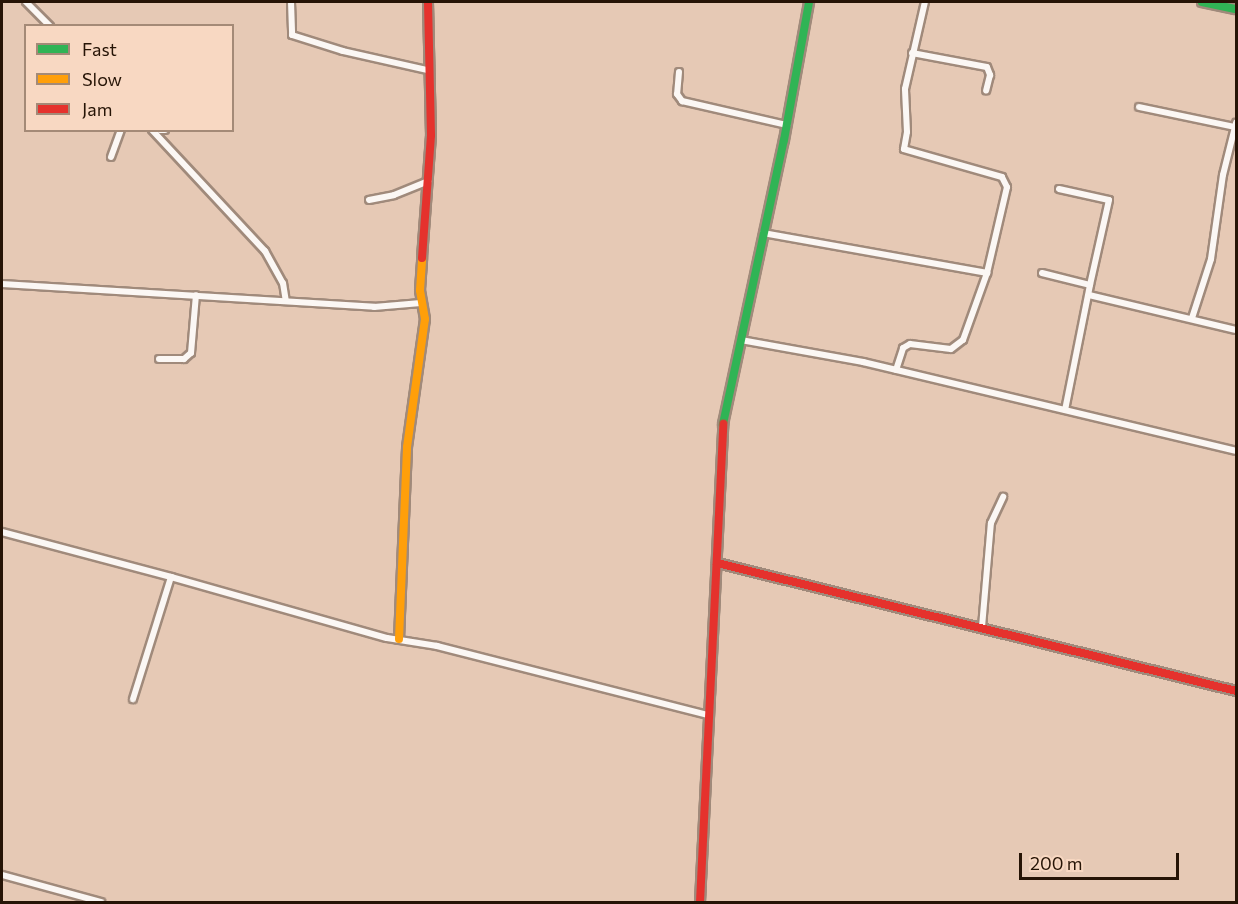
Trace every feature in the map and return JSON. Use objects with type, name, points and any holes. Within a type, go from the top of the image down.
[{"type":"street","points":[[26,2],[48,24]]},
{"type":"street","points":[[291,2],[292,34],[350,53],[427,70]]},
{"type":"street","points":[[399,639],[407,447],[425,319],[421,303],[431,117],[427,70],[428,2]]},
{"type":"street","points":[[700,903],[721,434],[787,125],[809,2]]},
{"type":"street","points":[[896,370],[903,348],[910,344],[958,347],[987,273],[1003,208],[1005,179],[904,149],[907,132],[905,89],[926,2]]},
{"type":"street","points":[[1202,2],[1234,6]]},
{"type":"street","points":[[912,53],[987,67],[990,75],[986,91]]},
{"type":"street","points":[[679,72],[677,94],[682,101],[787,125]]},
{"type":"street","points":[[1139,107],[1236,125],[1223,175],[1211,259],[1192,318]]},
{"type":"street","points":[[111,157],[121,132]]},
{"type":"street","points":[[154,132],[265,251],[283,283],[286,302]]},
{"type":"street","points":[[369,200],[394,195],[428,182]]},
{"type":"street","points":[[1059,189],[1109,200],[1065,410]]},
{"type":"street","points":[[763,233],[987,273]]},
{"type":"street","points":[[1042,273],[1090,285]]},
{"type":"street","points":[[2,284],[383,307],[421,303]]},
{"type":"street","points":[[1089,295],[1236,330]]},
{"type":"street","points":[[159,359],[184,359],[191,353],[196,296]]},
{"type":"street","points":[[741,340],[896,370],[1236,451]]},
{"type":"street","points":[[982,627],[992,523],[995,508],[1003,496]]},
{"type":"street","points":[[2,532],[360,631],[707,715]]},
{"type":"street","points":[[717,563],[982,627],[1236,692]]},
{"type":"street","points":[[133,699],[171,577]]},
{"type":"street","points":[[2,875],[101,903]]},
{"type":"traffic: fast","points":[[723,424],[784,140],[809,2]]},
{"type":"traffic: fast","points":[[1202,2],[1236,9]]},
{"type":"traffic: slow","points":[[399,639],[407,447],[425,319],[420,290],[422,258]]},
{"type":"traffic: jam","points":[[422,258],[431,135],[428,2]]},
{"type":"traffic: jam","points":[[700,902],[723,424]]},
{"type":"traffic: jam","points":[[717,563],[1236,691]]}]
